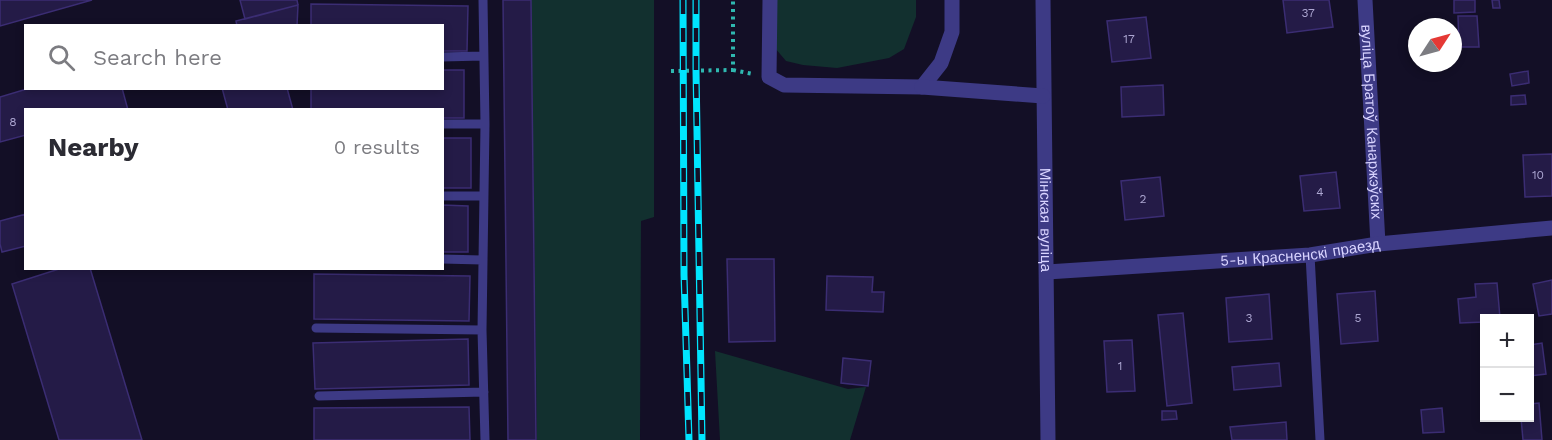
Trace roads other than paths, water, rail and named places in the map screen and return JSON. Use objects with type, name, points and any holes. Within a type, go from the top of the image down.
[{"type":"street","points":[[770,0],[769,77],[784,85],[922,87],[1043,96]]},
{"type":"street","points":[[922,87],[941,63],[952,32],[952,0]]},
{"type":"street","name":"Мінская вуліца","points":[[1043,0],[1048,440]]},
{"type":"street","name":"вуліца Братоў Канаржэўскіх","points":[[1365,0],[1378,244]]},
{"type":"street","name":"5-ы Красненскі праезд","points":[[1047,272],[1310,255],[1378,244],[1552,228]]},
{"type":"lane","points":[[483,0],[485,124],[482,330],[485,440]]},
{"type":"lane","points":[[444,57],[483,56]]},
{"type":"lane","points":[[444,124],[485,124]]},
{"type":"lane","points":[[444,196],[483,196]]},
{"type":"lane","points":[[1310,255],[1320,440]]},
{"type":"lane","points":[[444,259],[482,260]]},
{"type":"lane","points":[[316,328],[482,330]]},
{"type":"lane","points":[[319,396],[484,392]]},
{"type":"railway","points":[[683,0],[684,275],[689,440]]},
{"type":"railway","points":[[696,0],[702,440]]}]
